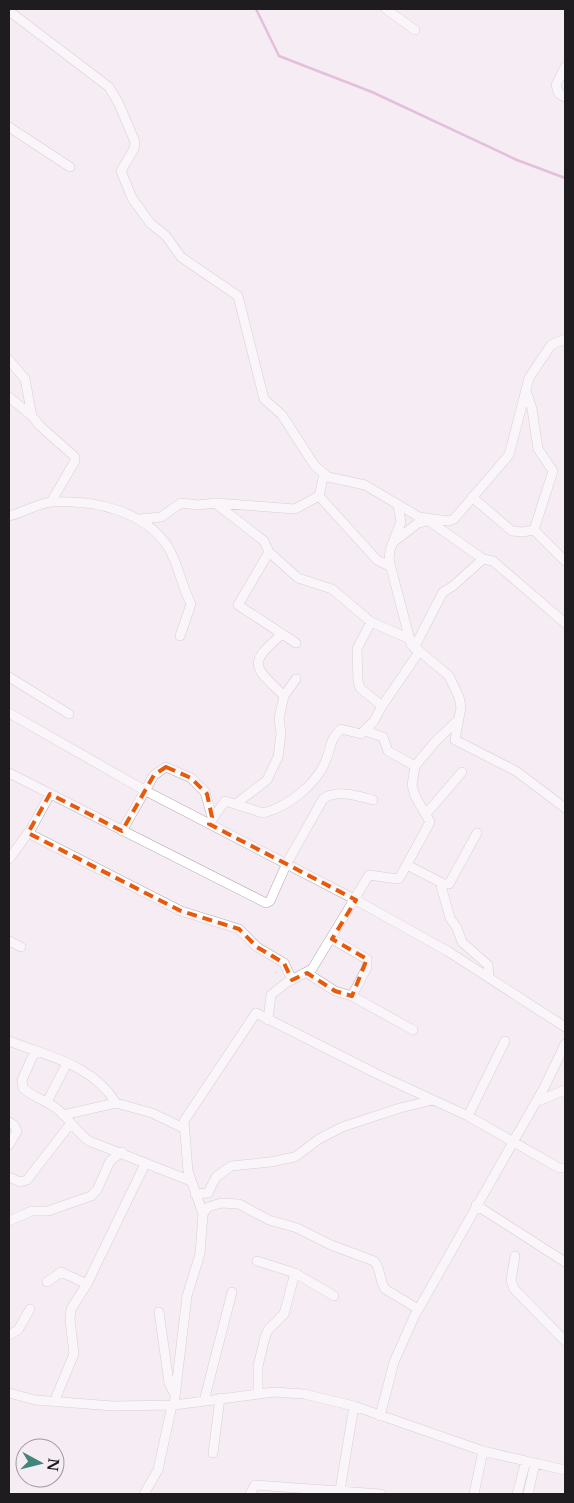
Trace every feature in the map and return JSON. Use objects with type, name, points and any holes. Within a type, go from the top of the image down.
[{"type":"street","points":[[386,9],[415,30]]},
{"type":"street","points":[[9,11],[109,87],[120,104],[135,142],[134,149],[121,171],[131,196],[150,223],[166,236],[181,257],[238,296],[264,399],[282,415],[313,464],[331,478],[365,485],[398,506],[456,538],[483,559],[493,561],[565,623]]},
{"type":"street","points":[[565,67],[556,85],[559,94],[565,97]]},
{"type":"street","points":[[9,127],[70,167]]},
{"type":"street","points":[[393,541],[418,523],[426,520],[451,520],[472,498],[510,452],[530,376],[551,345],[565,339]]},
{"type":"street","points":[[9,360],[25,379],[32,416]]},
{"type":"street","points":[[526,390],[532,409],[538,449],[553,471],[534,530]]},
{"type":"street","points":[[9,397],[75,457],[75,461],[50,502]]},
{"type":"street","points":[[9,516],[50,502],[100,505],[140,519],[161,517],[182,503],[199,505],[216,503],[295,509],[319,496],[324,474]]},
{"type":"street","points":[[319,496],[378,560],[391,567]]},
{"type":"street","points":[[472,498],[512,531],[534,530]]},
{"type":"street","points":[[216,503],[264,541],[269,552],[298,578],[332,589],[371,622],[410,639]]},
{"type":"street","points":[[398,506],[401,522],[389,553],[391,567],[410,639],[416,650],[451,680],[460,701],[455,737],[457,742],[516,771],[565,808]]},
{"type":"street","points":[[140,519],[168,548],[176,563],[183,588],[191,604],[180,636]]},
{"type":"street","points":[[534,530],[565,561]]},
{"type":"street","points":[[269,552],[238,605],[296,643]]},
{"type":"street","points":[[211,820],[224,802],[237,803],[263,812],[298,798],[326,762],[332,738],[339,730],[359,735],[374,721],[416,650],[443,592],[453,586],[483,559]]},
{"type":"street","points":[[371,622],[357,649],[358,681],[363,690],[382,706]]},
{"type":"street","points":[[282,634],[262,652],[257,665],[260,671],[284,696]]},
{"type":"street","points":[[9,677],[69,714]]},
{"type":"street","points":[[237,803],[265,784],[277,759],[281,734],[279,718],[284,696],[296,679]]},
{"type":"street","points":[[9,712],[144,790],[211,820],[450,952],[565,1027]]},
{"type":"street","points":[[268,1020],[270,997],[292,980],[312,969],[356,900],[369,875],[398,879],[407,865],[430,822],[416,799],[413,788],[415,766],[435,742],[458,720]]},
{"type":"street","points":[[365,731],[382,736],[388,751],[415,766]]},
{"type":"street","points":[[122,831],[144,790],[156,773],[163,768],[168,768],[193,780],[205,792],[211,820]]},
{"type":"street","points":[[426,814],[462,772]]},
{"type":"street","points":[[9,773],[266,903],[270,901],[287,863],[325,797],[352,794],[373,800]]},
{"type":"street","points":[[9,859],[28,833],[50,794]]},
{"type":"street","points":[[28,833],[181,911],[239,929],[255,946],[284,963],[292,980]]},
{"type":"street","points":[[407,865],[446,885],[451,882],[477,833]]},
{"type":"street","points":[[440,882],[450,918],[457,928],[462,942],[488,965],[489,978]]},
{"type":"street","points":[[332,939],[367,960],[366,967],[352,996]]},
{"type":"street","points":[[9,941],[21,948]]},
{"type":"street","points":[[307,973],[335,991],[352,996],[413,1030]]},
{"type":"street","points":[[144,1494],[158,1470],[175,1395],[187,1296],[200,1254],[203,1214],[191,1181],[183,1128],[189,1112],[256,1013],[468,1116],[565,1169]]},
{"type":"street","points":[[9,1041],[67,1063],[95,1077],[107,1089],[116,1103]]},
{"type":"street","points":[[468,1116],[505,1041]]},
{"type":"street","points":[[380,1416],[394,1362],[418,1309],[476,1204],[536,1102],[565,1044]]},
{"type":"street","points":[[35,1052],[22,1085],[28,1092],[47,1102],[71,1123],[79,1134],[89,1141],[122,1152],[145,1164],[191,1181]]},
{"type":"street","points":[[47,1102],[67,1063]]},
{"type":"street","points":[[536,1102],[565,1090]]},
{"type":"street","points":[[208,1193],[216,1177],[231,1166],[270,1162],[295,1156],[319,1139],[342,1127],[400,1108],[434,1100]]},
{"type":"street","points":[[63,1115],[116,1103],[152,1113],[183,1128]]},
{"type":"street","points":[[9,1122],[14,1124],[17,1131],[9,1145]]},
{"type":"street","points":[[9,1177],[24,1182],[27,1180],[71,1123]]},
{"type":"street","points":[[9,1221],[32,1211],[48,1211],[91,1196],[98,1190],[110,1161],[122,1152]]},
{"type":"street","points":[[54,1402],[74,1354],[70,1320],[71,1309],[87,1284],[145,1164]]},
{"type":"street","points":[[195,1194],[208,1193],[221,1203]]},
{"type":"street","points":[[203,1214],[208,1207],[221,1203],[240,1204],[268,1220],[297,1228],[331,1245],[374,1261],[379,1267],[381,1284],[385,1289],[418,1309]]},
{"type":"street","points":[[476,1204],[565,1262]]},
{"type":"street","points":[[515,1256],[511,1280],[514,1289],[565,1341]]},
{"type":"street","points":[[258,1262],[295,1274],[334,1296]]},
{"type":"street","points":[[48,1282],[61,1272],[87,1284]]},
{"type":"street","points":[[258,1394],[258,1366],[266,1332],[284,1314],[295,1274]]},
{"type":"street","points":[[204,1401],[232,1292]]},
{"type":"street","points":[[9,1335],[18,1330],[30,1308]]},
{"type":"street","points":[[159,1312],[168,1383],[175,1395]]},
{"type":"street","points":[[9,1393],[54,1402],[113,1406],[173,1405],[274,1392],[304,1394],[354,1406],[483,1451],[565,1470]]},
{"type":"street","points":[[213,1454],[220,1398]]},
{"type":"street","points":[[340,1490],[354,1406]]},
{"type":"street","points":[[474,1494],[483,1451]]},
{"type":"street","points":[[517,1494],[531,1462]]},
{"type":"street","points":[[528,1494],[531,1462]]},
{"type":"street","points":[[250,1494],[255,1485],[382,1494]]},
{"type":"highlighted area","points":[[166,767],[191,778],[207,794],[212,817],[209,824],[356,900],[332,939],[367,959],[352,996],[335,991],[307,973],[292,980],[284,963],[257,947],[239,929],[181,911],[28,833],[50,794],[122,831],[154,775]]},
{"type":"waterway","points":[[256,9],[279,56],[372,92],[517,160],[565,178]]}]
